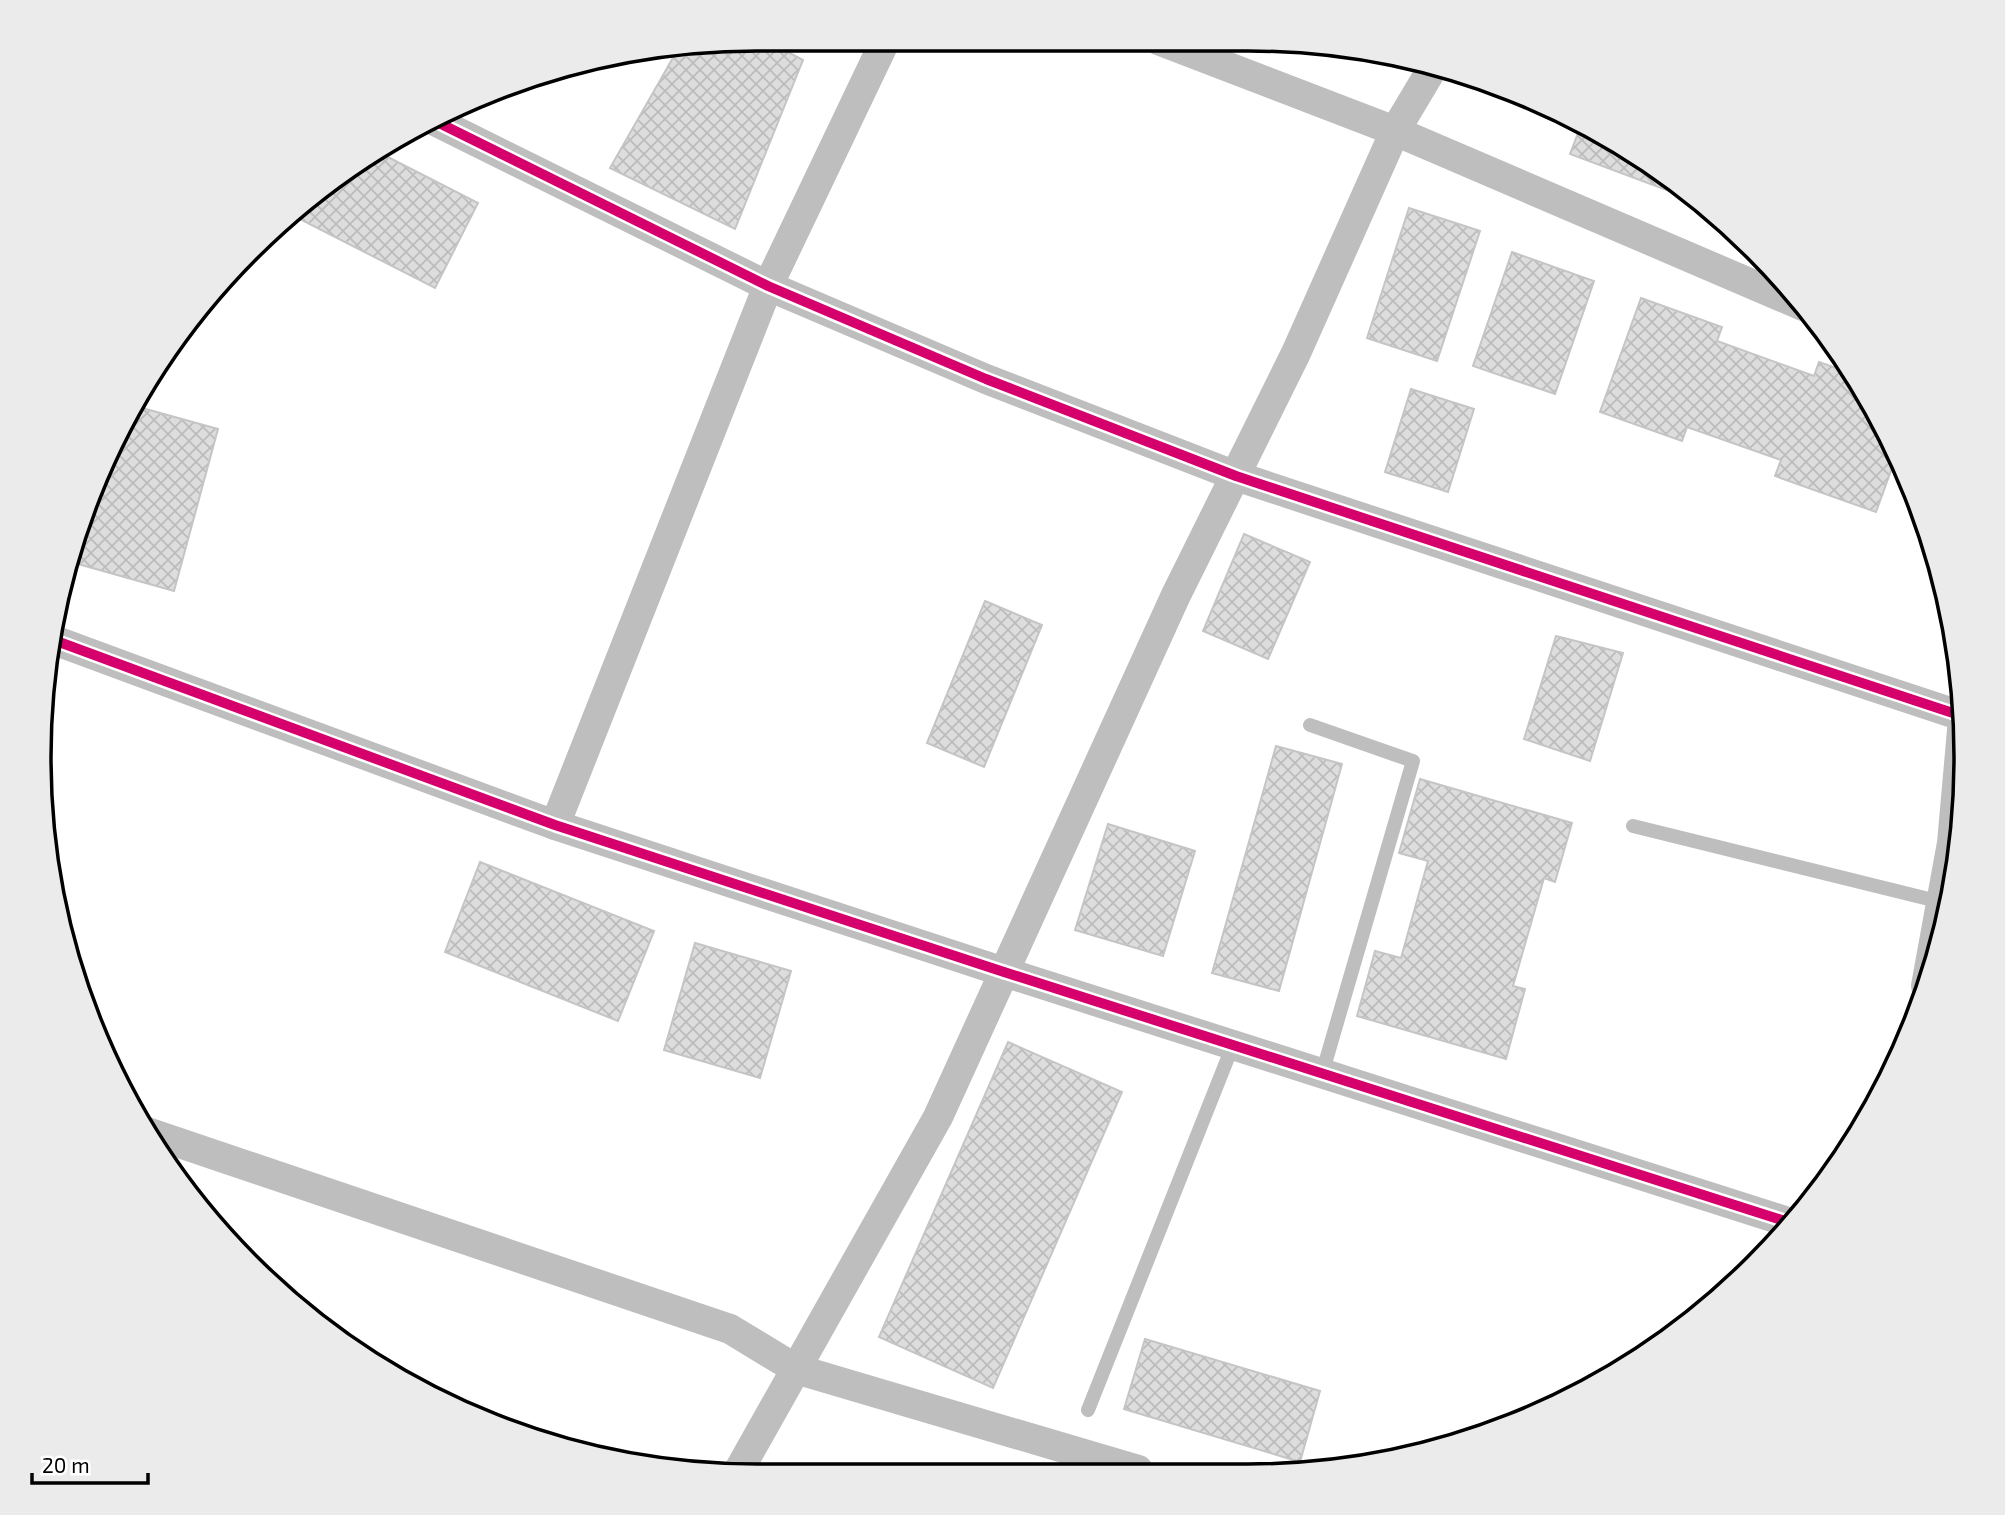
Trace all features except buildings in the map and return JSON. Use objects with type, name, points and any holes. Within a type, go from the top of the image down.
[{"type":"street","points":[[555,825],[768,286],[880,51]]},
{"type":"street","points":[[1186,51],[1395,131],[1784,298]]},
{"type":"street","points":[[743,1464],[938,1117],[1175,595],[1296,353],[1395,131],[1429,75]]},
{"type":"street","points":[[443,125],[768,286],[986,379],[1236,476],[1953,715]]},
{"type":"street","points":[[60,643],[555,825],[1004,972],[1782,1220]]},
{"type":"street","points":[[162,1137],[730,1329],[796,1369],[1118,1464]]},
{"type":"lane","points":[[1310,724],[1413,761],[1322,1074]]},
{"type":"lane","points":[[1633,826],[1939,902]]},
{"type":"lane","points":[[1088,1410],[1233,1045]]},
{"type":"cycle path","points":[[443,125],[768,286],[986,379],[1236,476],[1953,713]]},
{"type":"cycle path","points":[[60,643],[555,825],[1004,972],[1782,1220]]}]
